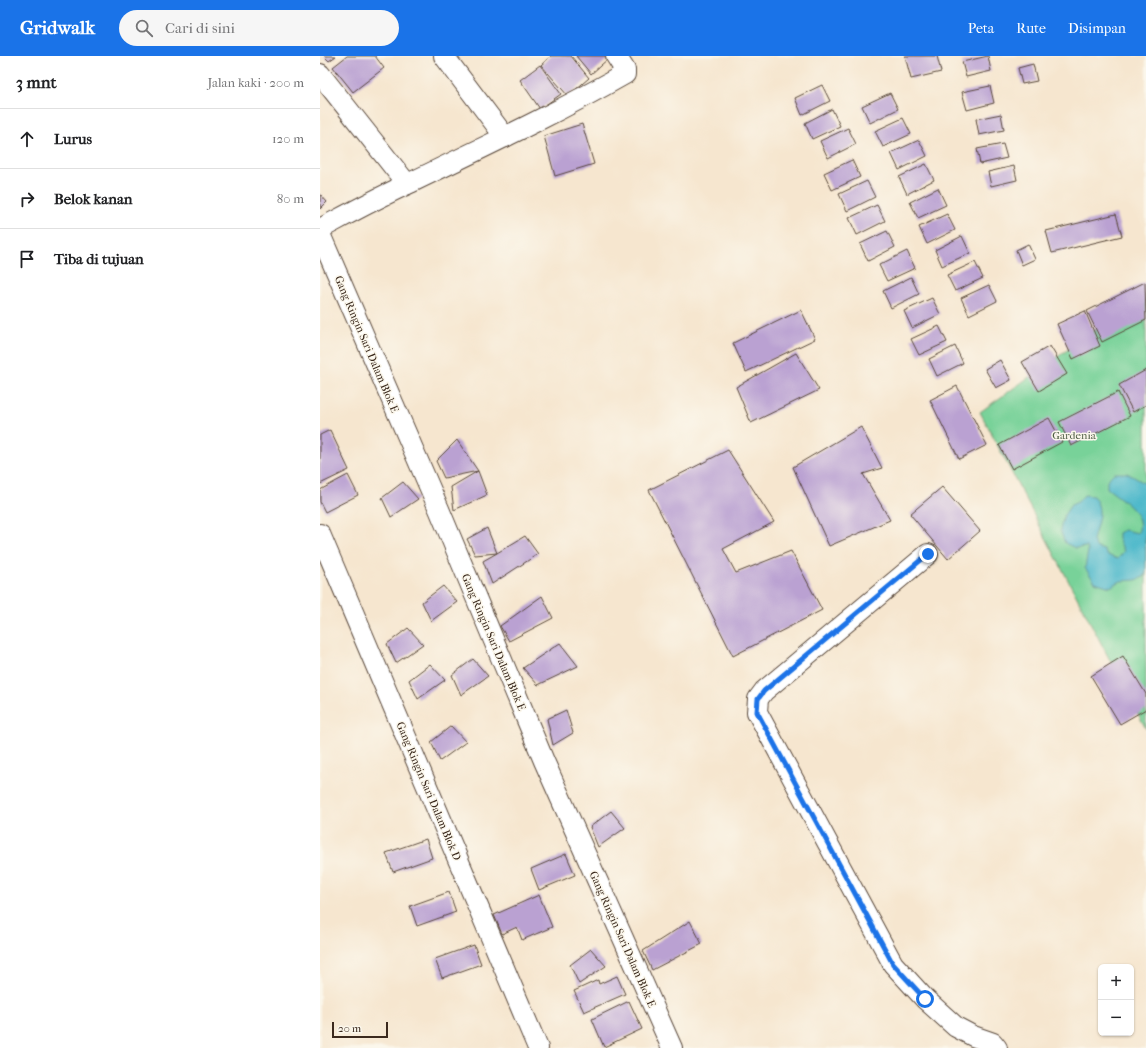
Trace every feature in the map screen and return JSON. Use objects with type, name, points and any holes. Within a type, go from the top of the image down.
[{"type":"street","points":[[444,56],[505,137]]},
{"type":"street","points":[[320,229],[505,137],[625,74],[625,70],[616,56]]},
{"type":"street","points":[[320,74],[408,184]]},
{"type":"street","name":"Gang Ringin Sari Dalam Blok E","points":[[320,234],[439,509],[544,761],[672,1048]]},
{"type":"street","name":"Gang Ringin Sari Dalam Blok D","points":[[320,534],[538,1048]]},
{"type":"street","points":[[928,554],[764,691],[758,699],[757,712],[893,964],[925,999],[956,1027],[973,1036],[993,1043],[997,1048]]},
{"type":"green space","name":"Gardenia","points":[[1146,294],[1146,729],[980,412]]},
{"type":"water","points":[[1114,473],[1127,473],[1146,484],[1146,572],[1144,577],[1136,580],[1121,581],[1110,587],[1095,582],[1085,568],[1088,551],[1087,547],[1075,548],[1065,543],[1060,530],[1064,515],[1071,505],[1078,502],[1084,495],[1093,496],[1097,501],[1099,518],[1093,541],[1097,548],[1104,550],[1107,555],[1118,559],[1124,551],[1118,538],[1118,533],[1124,530],[1138,533],[1139,525],[1135,512],[1107,488],[1107,480]]},
{"type":"building","points":[[324,56],[336,56],[329,61]]},
{"type":"building","points":[[347,56],[375,56],[384,68],[353,92],[333,67]]},
{"type":"building","points":[[551,56],[571,56],[589,78],[568,96],[541,65]]},
{"type":"building","points":[[576,56],[607,56],[609,58],[591,74]]},
{"type":"building","points":[[905,56],[937,56],[941,72],[911,79]]},
{"type":"building","points":[[988,56],[991,71],[966,77],[962,62]]},
{"type":"building","points":[[1033,64],[1037,81],[1022,84],[1018,68]]},
{"type":"building","points":[[540,65],[561,94],[540,109],[520,80]]},
{"type":"building","points":[[822,85],[830,101],[802,115],[795,98]]},
{"type":"building","points":[[990,86],[994,103],[967,110],[962,92]]},
{"type":"building","points":[[890,93],[898,109],[870,123],[862,106]]},
{"type":"building","points":[[832,109],[840,126],[812,139],[805,123]]},
{"type":"building","points":[[1001,114],[1004,130],[979,135],[976,119]]},
{"type":"building","points":[[903,118],[911,134],[883,147],[875,131]]},
{"type":"building","points":[[582,124],[594,164],[555,176],[544,136]]},
{"type":"building","points":[[848,128],[856,144],[828,158],[820,141]]},
{"type":"building","points":[[919,140],[927,156],[899,170],[891,153]]},
{"type":"building","points":[[1003,144],[1007,158],[980,164],[977,149]]},
{"type":"building","points":[[852,160],[860,177],[832,190],[824,173]]},
{"type":"building","points":[[926,164],[934,180],[907,194],[899,177]]},
{"type":"building","points":[[1014,166],[1017,180],[991,186],[988,172]]},
{"type":"building","points":[[867,181],[875,197],[847,211],[839,194]]},
{"type":"building","points":[[938,188],[946,205],[918,218],[910,202]]},
{"type":"building","points":[[320,194],[327,202],[320,209]]},
{"type":"building","points":[[877,205],[885,221],[857,235],[849,218]]},
{"type":"building","points":[[947,214],[955,230],[927,244],[919,227]]},
{"type":"building","points":[[1116,214],[1122,236],[1052,253],[1046,231]]},
{"type":"building","points":[[887,231],[895,247],[868,261],[860,244]]},
{"type":"building","points":[[962,236],[970,253],[942,266],[935,250]]},
{"type":"building","points":[[1028,244],[1035,259],[1022,265],[1016,250]]},
{"type":"building","points":[[907,251],[915,268],[887,281],[879,265]]},
{"type":"building","points":[[975,262],[983,278],[955,291],[947,275]]},
{"type":"building","points":[[911,277],[919,294],[891,308],[883,291]]},
{"type":"building","points":[[1145,282],[1146,320],[1102,342],[1087,311]]},
{"type":"building","points":[[989,285],[997,301],[969,315],[961,298]]},
{"type":"building","points":[[932,298],[940,314],[912,328],[904,311]]},
{"type":"building","points":[[801,310],[815,339],[746,372],[733,343]]},
{"type":"building","points":[[1085,311],[1100,346],[1073,359],[1057,324]]},
{"type":"building","points":[[939,326],[947,342],[919,355],[911,339]]},
{"type":"building","points":[[955,346],[963,363],[937,376],[929,359]]},
{"type":"building","points":[[1050,346],[1067,374],[1039,391],[1022,362]]},
{"type":"building","points":[[796,353],[819,390],[751,423],[736,387]]},
{"type":"building","points":[[1000,360],[1011,380],[996,388],[985,369]]},
{"type":"building","points":[[1146,370],[1146,405],[1133,412],[1119,385]]},
{"type":"building","points":[[957,386],[987,445],[959,459],[930,400]]},
{"type":"building","points":[[1118,392],[1130,416],[1071,446],[1059,422]]},
{"type":"building","points":[[1049,418],[1062,442],[1012,469],[999,445]]},
{"type":"building","points":[[861,427],[882,468],[863,474],[890,520],[829,546],[793,467]]},
{"type":"building","points":[[330,430],[349,470],[320,484],[320,435]]},
{"type":"building","points":[[457,440],[478,471],[444,478],[436,461]]},
{"type":"building","points":[[728,450],[774,522],[723,549],[736,573],[791,551],[822,610],[733,656],[649,490]]},
{"type":"building","points":[[478,471],[487,495],[454,510],[451,487]]},
{"type":"building","points":[[348,475],[358,495],[325,512],[320,502],[320,490]]},
{"type":"building","points":[[403,482],[418,499],[391,517],[382,498]]},
{"type":"building","points":[[942,487],[980,531],[948,559],[910,514]]},
{"type":"building","points":[[487,528],[497,553],[475,555],[467,539]]},
{"type":"building","points":[[525,536],[538,554],[492,584],[483,561]]},
{"type":"building","points":[[443,586],[457,602],[431,621],[422,602]]},
{"type":"building","points":[[542,596],[553,618],[509,641],[500,626]]},
{"type":"building","points":[[408,628],[423,644],[396,663],[387,644]]},
{"type":"building","points":[[560,643],[578,666],[538,685],[523,668]]},
{"type":"building","points":[[1123,656],[1146,694],[1146,709],[1120,724],[1091,676]]},
{"type":"building","points":[[473,659],[488,676],[461,695],[452,675]]},
{"type":"building","points":[[430,664],[445,680],[418,699],[409,680]]},
{"type":"building","points":[[566,710],[573,733],[553,745],[547,719]]},
{"type":"building","points":[[451,726],[466,742],[440,761],[431,742]]},
{"type":"building","points":[[611,811],[625,828],[598,847],[590,827]]},
{"type":"building","points":[[426,839],[432,858],[393,872],[386,853]]},
{"type":"building","points":[[566,854],[575,875],[539,890],[531,869]]},
{"type":"building","points":[[449,892],[456,912],[417,926],[410,906]]},
{"type":"building","points":[[539,895],[552,927],[522,940],[517,927],[502,934],[494,915]]},
{"type":"building","points":[[690,921],[702,944],[652,970],[643,951]]},
{"type":"building","points":[[474,945],[481,964],[442,978],[435,959]]},
{"type":"building","points":[[591,949],[606,966],[579,984],[570,965]]},
{"type":"building","points":[[617,976],[625,994],[584,1012],[574,991],[598,980],[599,984]]},
{"type":"building","points":[[629,1001],[642,1029],[604,1047],[592,1019]]},
{"type":"route","points":[[925,999],[893,964],[757,712],[758,699],[764,691],[928,554]]}]
